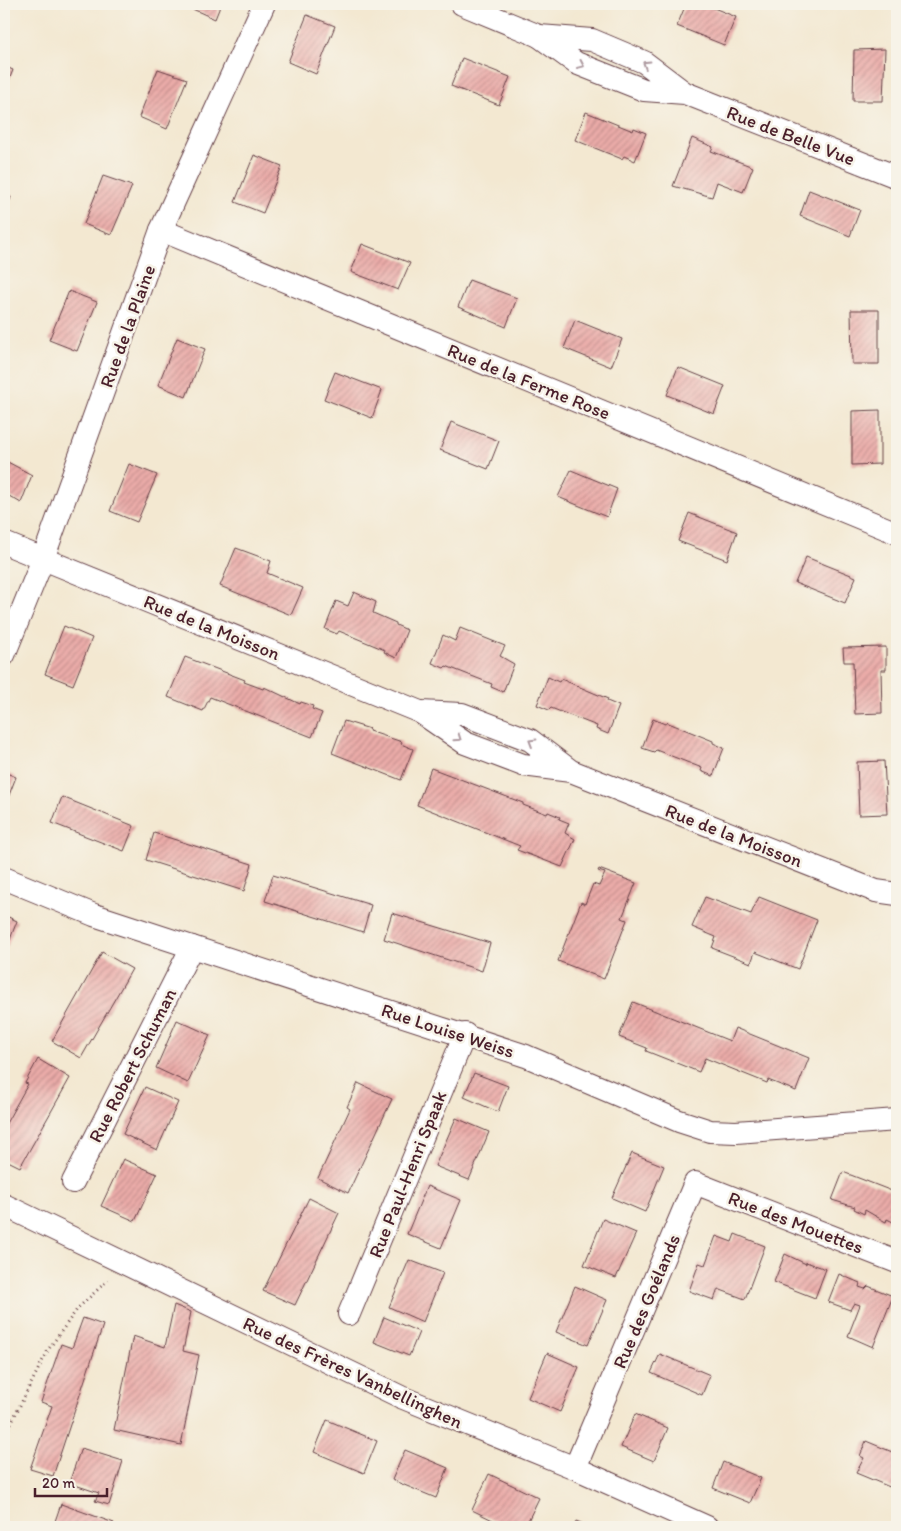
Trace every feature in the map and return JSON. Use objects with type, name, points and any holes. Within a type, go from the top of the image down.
[{"type":"street","name":"Rue de la Plaine","points":[[4,655],[43,559],[161,230],[264,4]]},
{"type":"street","name":"Rue de Belle Vue","points":[[462,4],[540,36],[592,40],[644,62],[685,93],[897,177]]},
{"type":"street","name":"Rue de la Ferme Rose","points":[[161,230],[897,533]]},
{"type":"street","name":"Rue de la Moisson","points":[[4,543],[420,712],[462,714],[530,740],[571,771],[876,891],[897,894]]},
{"type":"street","name":"Rue Louise Weiss","points":[[4,878],[94,915],[465,1034],[526,1056],[671,1118],[710,1131],[736,1132],[897,1120]]},
{"type":"street","name":"Rue Robert Schuman","points":[[73,1182],[192,947]]},
{"type":"street","name":"Rue Paul-Henri Spaak","points":[[348,1314],[465,1034]]},
{"type":"street","name":"Rue des Mouettes","points":[[695,1183],[897,1262]]},
{"type":"street","name":"Rue des Goélands","points":[[575,1468],[695,1183]]},
{"type":"street","name":"Rue des Frères Vanbellinghen","points":[[4,1205],[401,1397],[575,1468],[707,1527]]},
{"type":"path","points":[[4,1437],[48,1350],[78,1308],[125,1264]]},
{"type":"building","points":[[189,4],[221,4],[215,19],[188,7]]},
{"type":"building","points":[[686,4],[704,4],[736,17],[724,45],[677,26]]},
{"type":"building","points":[[307,15],[335,26],[316,74],[288,62]]},
{"type":"building","points":[[885,49],[883,101],[853,101],[854,50]]},
{"type":"building","points":[[462,58],[510,77],[499,105],[451,86]]},
{"type":"building","points":[[4,66],[13,70],[4,93]]},
{"type":"building","points":[[158,69],[187,79],[167,129],[139,117]]},
{"type":"building","points":[[586,112],[633,131],[634,128],[646,133],[635,161],[624,156],[622,159],[575,140]]},
{"type":"building","points":[[692,138],[713,147],[711,151],[753,167],[743,192],[717,182],[712,197],[673,186]]},
{"type":"building","points":[[254,155],[282,166],[263,213],[235,202]]},
{"type":"building","points":[[103,176],[132,186],[111,235],[84,224]]},
{"type":"building","points":[[809,190],[860,210],[850,236],[800,216]]},
{"type":"building","points":[[4,194],[11,197],[4,217]]},
{"type":"building","points":[[362,244],[410,263],[398,290],[351,272]]},
{"type":"building","points":[[469,280],[517,298],[506,327],[458,307]]},
{"type":"building","points":[[69,291],[97,302],[77,351],[49,340]]},
{"type":"building","points":[[851,310],[879,310],[879,364],[852,364]]},
{"type":"building","points":[[575,320],[622,339],[611,367],[564,348]]},
{"type":"building","points":[[177,338],[205,349],[186,397],[158,385]]},
{"type":"building","points":[[678,367],[725,386],[714,414],[667,395]]},
{"type":"building","points":[[335,372],[382,390],[372,418],[324,399]]},
{"type":"building","points":[[880,410],[880,464],[852,465],[852,411]]},
{"type":"building","points":[[451,422],[499,441],[488,469],[440,450]]},
{"type":"building","points":[[4,460],[32,475],[21,503],[4,493]]},
{"type":"building","points":[[129,464],[157,475],[137,522],[110,511]]},
{"type":"building","points":[[571,470],[617,489],[607,517],[558,497]]},
{"type":"building","points":[[689,513],[737,532],[727,560],[678,541]]},
{"type":"building","points":[[236,548],[271,561],[267,573],[303,588],[291,615],[220,586]]},
{"type":"building","points":[[806,557],[856,577],[845,603],[795,583]]},
{"type":"building","points":[[354,592],[376,602],[373,613],[407,630],[396,658],[384,652],[385,650],[339,631],[337,634],[325,629],[336,601],[348,606]]},
{"type":"building","points":[[64,626],[92,638],[73,685],[45,674]]},
{"type":"building","points":[[460,628],[505,646],[500,656],[514,664],[503,692],[491,687],[492,684],[446,666],[444,668],[432,663],[443,635],[455,641]]},
{"type":"building","points":[[886,647],[886,670],[881,670],[882,713],[855,714],[853,662],[844,662],[843,648]]},
{"type":"building","points":[[185,657],[245,680],[244,682],[263,689],[264,687],[300,704],[301,702],[313,706],[312,709],[322,713],[312,737],[210,697],[203,711],[168,697]]},
{"type":"building","points":[[548,677],[559,682],[561,679],[608,699],[607,701],[619,706],[608,734],[596,729],[597,726],[551,708],[549,710],[537,705]]},
{"type":"building","points":[[653,719],[665,724],[666,722],[713,741],[713,743],[724,748],[713,776],[701,771],[702,768],[656,750],[654,752],[642,748]]},
{"type":"building","points":[[344,721],[370,729],[369,731],[402,742],[401,744],[413,749],[401,780],[332,753]]},
{"type":"building","points":[[884,761],[887,814],[859,815],[857,762]]},
{"type":"building","points":[[431,768],[523,803],[523,805],[547,814],[548,812],[569,823],[565,833],[575,839],[562,867],[517,850],[520,846],[417,805]]},
{"type":"building","points":[[4,772],[16,777],[4,808]]},
{"type":"building","points":[[62,797],[134,826],[124,851],[52,823]]},
{"type":"building","points":[[154,833],[252,864],[244,891],[146,860]]},
{"type":"building","points":[[599,869],[636,883],[622,918],[627,920],[604,979],[558,961],[581,902],[585,904],[593,884],[599,886],[605,873],[598,871]]},
{"type":"building","points":[[273,875],[371,905],[363,932],[265,901]]},
{"type":"building","points":[[705,897],[751,914],[759,897],[817,920],[798,969],[755,952],[751,963],[712,948],[716,937],[692,927]]},
{"type":"building","points":[[392,913],[490,943],[482,971],[384,939]]},
{"type":"building","points":[[4,915],[17,921],[4,955]]},
{"type":"building","points":[[102,952],[132,969],[81,1058],[52,1041]]},
{"type":"building","points":[[633,1002],[730,1041],[735,1028],[809,1058],[796,1091],[768,1080],[767,1083],[705,1058],[699,1072],[646,1051],[647,1048],[619,1037]]},
{"type":"building","points":[[177,1020],[210,1035],[188,1083],[156,1068]]},
{"type":"building","points":[[38,1059],[70,1078],[20,1167],[4,1159],[4,1127],[28,1084],[25,1083]]},
{"type":"building","points":[[474,1073],[508,1086],[498,1112],[464,1097]]},
{"type":"building","points":[[358,1083],[392,1099],[348,1193],[318,1178],[350,1109],[347,1107]]},
{"type":"building","points":[[145,1087],[178,1102],[157,1150],[123,1134]]},
{"type":"building","points":[[456,1118],[489,1132],[469,1180],[435,1166]]},
{"type":"building","points":[[632,1153],[664,1166],[645,1212],[612,1198]]},
{"type":"building","points":[[123,1159],[157,1174],[135,1221],[101,1206]]},
{"type":"building","points":[[843,1172],[897,1193],[897,1224],[887,1219],[886,1222],[865,1210],[864,1214],[854,1209],[855,1207],[832,1200]]},
{"type":"building","points":[[427,1186],[461,1200],[441,1248],[407,1234]]},
{"type":"building","points":[[309,1198],[339,1213],[295,1305],[263,1291]]},
{"type":"building","points":[[603,1219],[636,1233],[616,1278],[584,1265]]},
{"type":"building","points":[[735,1234],[765,1246],[745,1299],[718,1289],[714,1300],[689,1291],[699,1263],[705,1265],[716,1236],[732,1242]]},
{"type":"building","points":[[785,1254],[806,1264],[806,1262],[826,1269],[815,1298],[774,1282]]},
{"type":"building","points":[[409,1260],[443,1273],[423,1322],[389,1307]]},
{"type":"building","points":[[839,1274],[860,1283],[859,1287],[865,1289],[868,1286],[893,1296],[873,1347],[848,1336],[860,1305],[854,1303],[850,1310],[828,1302]]},
{"type":"building","points":[[575,1286],[607,1300],[588,1345],[556,1332]]},
{"type":"building","points":[[174,1305],[191,1312],[183,1351],[199,1355],[181,1445],[114,1430],[133,1336],[165,1347]]},
{"type":"building","points":[[384,1317],[419,1332],[409,1356],[374,1342]]},
{"type":"building","points":[[83,1318],[103,1325],[53,1476],[30,1469],[52,1406],[41,1402],[61,1344],[72,1348]]},
{"type":"building","points":[[547,1353],[579,1367],[560,1412],[528,1398]]},
{"type":"building","points":[[660,1354],[710,1375],[702,1395],[651,1373]]},
{"type":"building","points":[[635,1414],[668,1428],[654,1461],[621,1447]]},
{"type":"building","points":[[327,1420],[377,1441],[364,1473],[314,1452]]},
{"type":"building","points":[[866,1441],[897,1454],[897,1490],[856,1473],[864,1458],[860,1456]]},
{"type":"building","points":[[81,1448],[123,1461],[109,1505],[95,1501],[99,1493],[69,1483]]},
{"type":"building","points":[[405,1450],[448,1468],[436,1498],[392,1480]]},
{"type":"building","points":[[723,1462],[761,1478],[750,1503],[713,1488]]},
{"type":"building","points":[[489,1474],[539,1498],[525,1527],[507,1527],[472,1510]]},
{"type":"building","points":[[61,1504],[114,1523],[112,1527],[53,1527]]},
{"type":"building","points":[[576,1521],[591,1527],[574,1527]]}]
